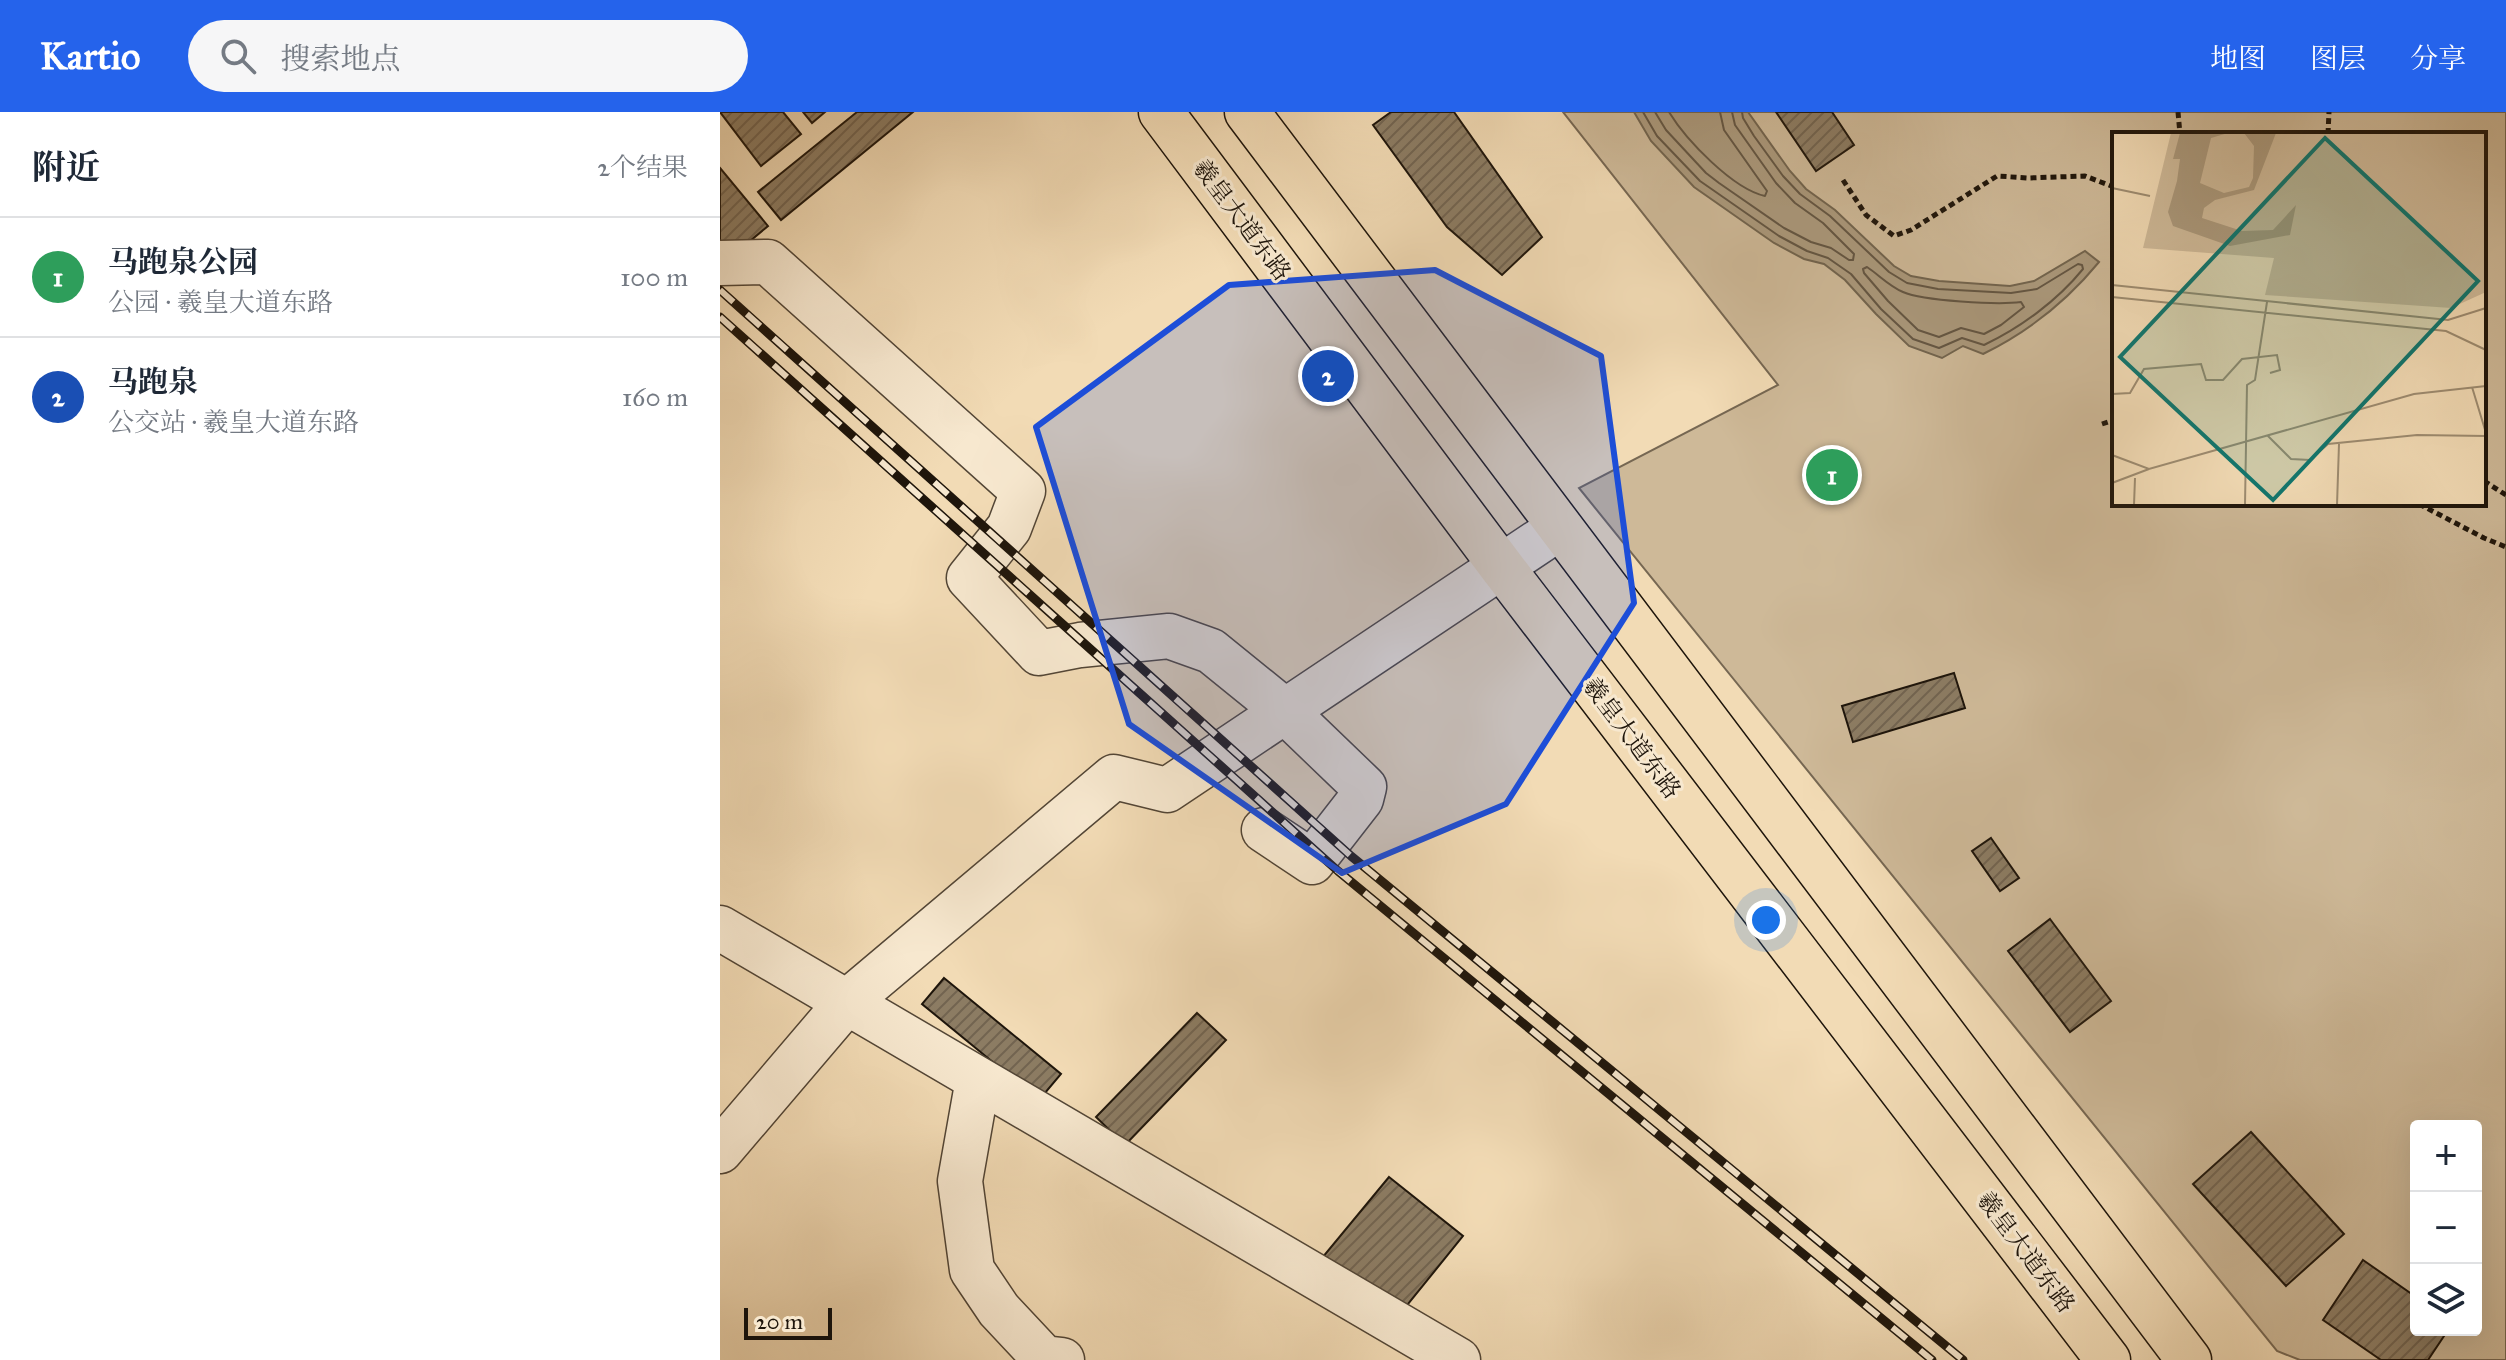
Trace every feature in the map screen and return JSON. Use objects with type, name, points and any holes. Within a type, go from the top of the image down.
[{"type":"main road","name":"羲皇大道东路","points":[[1161,112],[1501,566],[2108,1360]]},
{"type":"main road","points":[[1247,112],[2189,1360]]},
{"type":"street","points":[[720,263],[768,262],[1023,491],[1009,528],[969,578],[1039,653],[1080,645],[1169,636],[1211,651],[1285,711],[1364,787],[1361,799],[1312,862],[1264,830]]},
{"type":"street","points":[[720,1151],[847,1002],[1114,777],[1167,790],[1559,528]]},
{"type":"street","points":[[720,928],[1458,1360]]},
{"type":"street","points":[[978,1079],[960,1181],[972,1270],[999,1310],[1044,1358],[1062,1360]]},
{"type":"path","points":[[2178,112],[2180,132]]},
{"type":"path","points":[[2328,132],[2329,112]]},
{"type":"path","points":[[1843,180],[1866,215],[1894,236],[1911,230],[1997,176],[2085,176],[2112,186]]},
{"type":"path","points":[[2102,424],[2112,421]]},
{"type":"path","points":[[2486,482],[2506,495]]},
{"type":"path","points":[[2423,506],[2506,547]]},
{"type":"highlighted area","points":[[1435,270],[1601,356],[1634,603],[1506,804],[1342,873],[1129,724],[1036,427],[1229,285]]},
{"type":"shaded area","points":[[1563,112],[2506,112],[2506,1360],[2300,1360],[2277,1351],[1579,488],[1778,385]]},
{"type":"water","points":[[1634,112],[1748,112],[1806,189],[1835,210],[1894,266],[1911,276],[2010,286],[2034,281],[2085,251],[2099,262],[2060,302],[2016,336],[1983,354],[1963,346],[1942,358],[1909,346],[1845,280],[1824,264],[1804,259],[1774,243],[1694,187],[1651,141]]},
{"type":"building","points":[[720,112],[783,112],[801,134],[761,166]]},
{"type":"building","points":[[803,112],[825,112],[812,123]]},
{"type":"building","points":[[857,112],[913,112],[781,220],[758,192]]},
{"type":"building","points":[[1391,112],[1454,112],[1542,237],[1502,275],[1447,227],[1373,125]]},
{"type":"building","points":[[1776,112],[1832,112],[1854,145],[1816,171]]},
{"type":"building","points":[[720,168],[768,226],[732,256],[720,242]]},
{"type":"building","points":[[1954,673],[1965,708],[1853,742],[1842,706]]},
{"type":"building","points":[[1991,838],[2019,878],[2000,891],[1972,851]]},
{"type":"building","points":[[2050,919],[2111,1001],[2070,1032],[2008,951]]},
{"type":"building","points":[[944,978],[1061,1074],[1039,1100],[922,1004]]},
{"type":"building","points":[[1197,1013],[1226,1040],[1125,1145],[1096,1117]]},
{"type":"building","points":[[2251,1132],[2344,1234],[2286,1286],[2193,1184]]},
{"type":"building","points":[[1389,1177],[1463,1236],[1404,1309],[1322,1258]]},
{"type":"building","points":[[2363,1260],[2410,1293],[2410,1336],[2444,1336],[2428,1360],[2381,1360],[2323,1320]]},
{"type":"railway","points":[[720,290],[1351,856],[1963,1360]]},
{"type":"railway","points":[[720,317],[1338,871],[1932,1360]]},
{"type":"place","name":"马跑泉","points":[[1328,376]]},
{"type":"place","name":"马跑泉公园","points":[[1832,475]]}]
